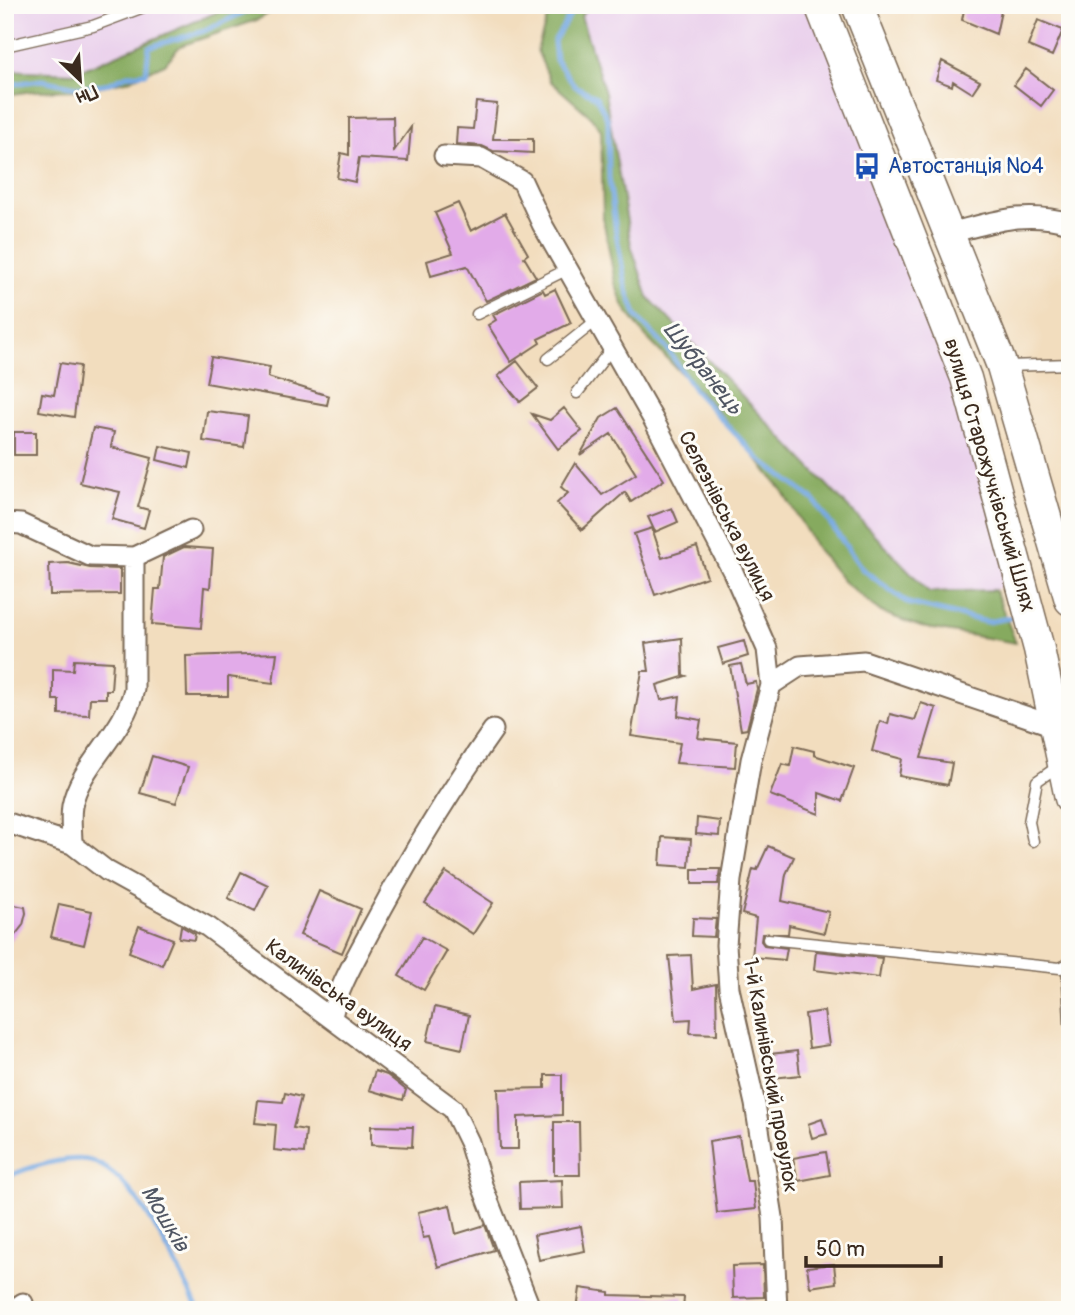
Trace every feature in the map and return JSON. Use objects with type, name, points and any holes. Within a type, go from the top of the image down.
[{"type":"main road","name":"вулиця Старожучківський Шлях","points":[[820,5],[966,379],[1039,649],[1064,725],[1063,763],[1070,798]]},
{"type":"main road","name":"вулиця Старожучківський Шлях","points":[[857,5],[1002,366],[1066,586]]},
{"type":"main road","points":[[966,379],[1002,366]]},
{"type":"street","name":"Селезнівська вулиця","points":[[444,156],[481,158],[523,181],[733,572],[767,649],[771,685]]},
{"type":"street","points":[[949,233],[1004,219],[1043,216],[1070,223]]},
{"type":"street","points":[[5,523],[21,524],[90,556],[134,557],[191,530]]},
{"type":"street","points":[[72,844],[72,804],[91,767],[130,708],[134,689],[134,557]]},
{"type":"street","points":[[771,685],[800,666],[863,661],[1064,725]]},
{"type":"street","name":"1-й Калинівський провулок","points":[[771,685],[751,760],[731,880],[726,945],[729,988],[755,1104],[773,1217],[777,1310]]},
{"type":"street","points":[[332,1016],[337,995],[381,911],[454,785],[493,730]]},
{"type":"street","name":"Калинівська вулиця","points":[[5,822],[72,844],[107,871],[208,927],[332,1016],[453,1109],[469,1142],[483,1188],[531,1310]]},
{"type":"lane","points":[[5,46],[93,26],[149,5]]},
{"type":"lane","points":[[477,314],[568,269]]},
{"type":"lane","points":[[548,359],[597,320]]},
{"type":"lane","points":[[577,393],[612,348]]},
{"type":"lane","points":[[1002,366],[1070,364]]},
{"type":"lane","points":[[1033,841],[1029,822],[1038,781],[1063,763]]},
{"type":"lane","points":[[768,939],[1024,966],[1060,968],[1068,964],[1070,1024]]},
{"type":"shaded area","points":[[5,5],[234,5],[74,73],[5,70]]},
{"type":"shaded area","points":[[589,5],[827,5],[1028,573],[995,590],[929,592],[648,297],[631,245],[581,15]]},
{"type":"green space","points":[[234,5],[284,5],[257,20],[180,46],[165,64],[126,81],[81,90],[33,91],[5,95],[5,70],[74,73]]},
{"type":"green space","points":[[556,5],[589,5],[581,16],[605,93],[631,245],[648,297],[929,592],[995,590],[1016,643],[921,627],[881,612],[843,581],[817,549],[782,490],[714,407],[645,336],[624,307],[615,283],[603,218],[601,130],[590,116],[550,81],[537,50],[547,19]]},
{"type":"building","points":[[965,5],[1001,11],[996,34],[962,20]]},
{"type":"building","points":[[1038,20],[1063,30],[1052,56],[1028,46]]},
{"type":"building","points":[[942,61],[980,81],[972,93],[953,81],[952,86],[936,80]]},
{"type":"building","points":[[1026,69],[1053,90],[1041,106],[1014,85]]},
{"type":"building","points":[[476,102],[497,104],[493,139],[533,139],[533,153],[493,151],[482,146],[456,144],[457,128],[473,129]]},
{"type":"building","points":[[393,117],[394,151],[411,127],[408,161],[359,158],[355,182],[337,178],[341,153],[349,155],[349,118]]},
{"type":"building","points":[[458,203],[471,231],[505,213],[528,254],[524,257],[536,277],[486,301],[467,266],[431,276],[427,261],[453,253],[435,213]]},
{"type":"building","points":[[555,289],[571,323],[538,339],[540,343],[511,362],[488,325],[496,320],[493,315],[543,290],[545,294]]},
{"type":"building","points":[[211,357],[270,367],[268,377],[329,396],[327,405],[206,383]]},
{"type":"building","points":[[517,361],[538,388],[520,402],[498,376]]},
{"type":"building","points":[[60,363],[80,366],[74,417],[39,411],[42,393],[54,395]]},
{"type":"building","points":[[564,408],[582,431],[558,449],[532,414],[550,420]]},
{"type":"building","points":[[617,408],[664,480],[631,502],[625,492],[582,530],[557,503],[568,493],[561,487],[575,463],[602,495],[636,474],[611,434],[580,455],[601,418]]},
{"type":"building","points":[[207,411],[248,416],[244,447],[203,441]]},
{"type":"building","points":[[93,428],[114,432],[111,447],[152,458],[138,507],[149,510],[144,528],[112,519],[120,492],[80,483]]},
{"type":"building","points":[[14,432],[36,432],[36,455],[14,455]]},
{"type":"building","points":[[160,446],[192,453],[189,468],[157,460]]},
{"type":"building","points":[[672,508],[678,522],[655,532],[648,517]]},
{"type":"building","points":[[652,528],[662,558],[697,547],[707,577],[655,595],[634,534]]},
{"type":"building","points":[[184,547],[213,549],[210,588],[204,587],[201,628],[152,624],[155,589],[160,589],[163,557]]},
{"type":"building","points":[[68,563],[90,568],[120,569],[120,594],[50,595],[49,564]]},
{"type":"building","points":[[682,638],[683,675],[686,676],[657,685],[661,700],[680,696],[678,716],[701,720],[698,738],[737,742],[735,767],[676,763],[680,743],[631,736],[642,671],[649,671],[645,643]]},
{"type":"building","points":[[744,641],[748,656],[723,664],[718,648]]},
{"type":"building","points":[[277,653],[273,683],[228,677],[228,696],[187,696],[186,656]]},
{"type":"building","points":[[74,660],[113,662],[111,690],[106,690],[106,698],[90,698],[89,715],[59,714],[59,700],[53,700],[53,669],[73,670]]},
{"type":"building","points":[[741,664],[746,684],[756,682],[757,689],[747,729],[741,730],[730,666]]},
{"type":"building","points":[[921,703],[936,708],[921,758],[952,763],[948,785],[899,776],[902,759],[872,751],[880,721],[888,724],[890,714],[915,720]]},
{"type":"building","points":[[794,746],[814,751],[814,755],[854,768],[842,801],[819,793],[819,814],[770,795],[782,764],[790,766]]},
{"type":"building","points":[[152,756],[188,767],[176,803],[140,793]]},
{"type":"building","points":[[697,818],[720,821],[719,836],[696,834]]},
{"type":"building","points":[[662,837],[691,839],[689,867],[660,865]]},
{"type":"building","points":[[768,846],[794,857],[786,874],[782,901],[829,912],[824,933],[789,925],[788,934],[762,934],[761,941],[764,945],[787,948],[785,960],[752,957],[756,918],[742,914],[753,869],[757,870]]},
{"type":"building","points":[[692,869],[720,869],[718,884],[692,884]]},
{"type":"building","points":[[241,872],[268,885],[255,911],[228,898]]},
{"type":"building","points":[[446,872],[493,903],[473,934],[425,903]]},
{"type":"building","points":[[319,891],[361,909],[342,953],[300,935]]},
{"type":"building","points":[[5,903],[25,907],[26,913],[23,925],[5,948]]},
{"type":"building","points":[[59,904],[92,911],[84,945],[51,937]]},
{"type":"building","points":[[693,918],[716,919],[714,937],[692,936]]},
{"type":"building","points":[[139,926],[173,939],[162,965],[129,952]]},
{"type":"building","points":[[181,926],[195,934],[194,940],[179,938]]},
{"type":"building","points":[[422,937],[447,951],[424,990],[399,976]]},
{"type":"building","points":[[816,951],[882,958],[879,978],[814,970]]},
{"type":"building","points":[[691,955],[693,989],[716,984],[717,1034],[690,1033],[691,1019],[676,1020],[669,956]]},
{"type":"building","points":[[435,1007],[469,1015],[462,1049],[427,1041]]},
{"type":"building","points":[[824,1011],[829,1045],[809,1048],[805,1014]]},
{"type":"building","points":[[797,1051],[800,1075],[773,1078],[770,1054]]},
{"type":"building","points":[[375,1071],[387,1075],[406,1090],[403,1100],[369,1090]]},
{"type":"building","points":[[545,1075],[562,1075],[562,1115],[518,1117],[518,1149],[500,1149],[498,1089],[545,1088]]},
{"type":"building","points":[[285,1093],[301,1097],[293,1128],[306,1130],[304,1153],[274,1150],[276,1125],[255,1123],[258,1100],[283,1102]]},
{"type":"building","points":[[822,1119],[827,1134],[812,1138],[808,1124]]},
{"type":"building","points":[[554,1122],[579,1122],[580,1175],[554,1175]]},
{"type":"building","points":[[371,1126],[413,1127],[412,1147],[371,1145]]},
{"type":"building","points":[[739,1136],[747,1181],[753,1181],[756,1209],[717,1213],[709,1141]]},
{"type":"building","points":[[826,1152],[830,1175],[798,1181],[793,1158]]},
{"type":"building","points":[[562,1180],[563,1208],[520,1209],[519,1182]]},
{"type":"building","points":[[450,1205],[456,1234],[485,1225],[494,1250],[438,1267],[429,1237],[423,1238],[418,1212]]},
{"type":"building","points":[[581,1226],[585,1251],[539,1260],[534,1235]]},
{"type":"building","points":[[834,1264],[836,1283],[810,1287],[807,1267]]},
{"type":"building","points":[[763,1265],[764,1297],[733,1298],[732,1266]]},
{"type":"building","points":[[580,1288],[609,1292],[609,1295],[684,1297],[683,1310],[577,1310]]},
{"type":"waterway","name":"Шубранець","points":[[5,85],[42,80],[81,88],[110,83],[127,75],[146,73],[149,47],[204,31],[253,8],[270,5]]},
{"type":"waterway","name":"Шубранець","points":[[576,5],[554,41],[556,60],[575,86],[596,97],[608,120],[609,178],[616,232],[626,287],[637,317],[668,350],[695,391],[759,459],[814,500],[862,569],[908,603],[987,622],[1015,617]]},
{"type":"waterway","name":"Мошків","points":[[5,1178],[36,1166],[74,1159],[94,1162],[111,1172],[141,1205],[168,1249],[199,1310]]},
{"type":"place","name":"Автостанція №4","points":[[867,166]]}]
